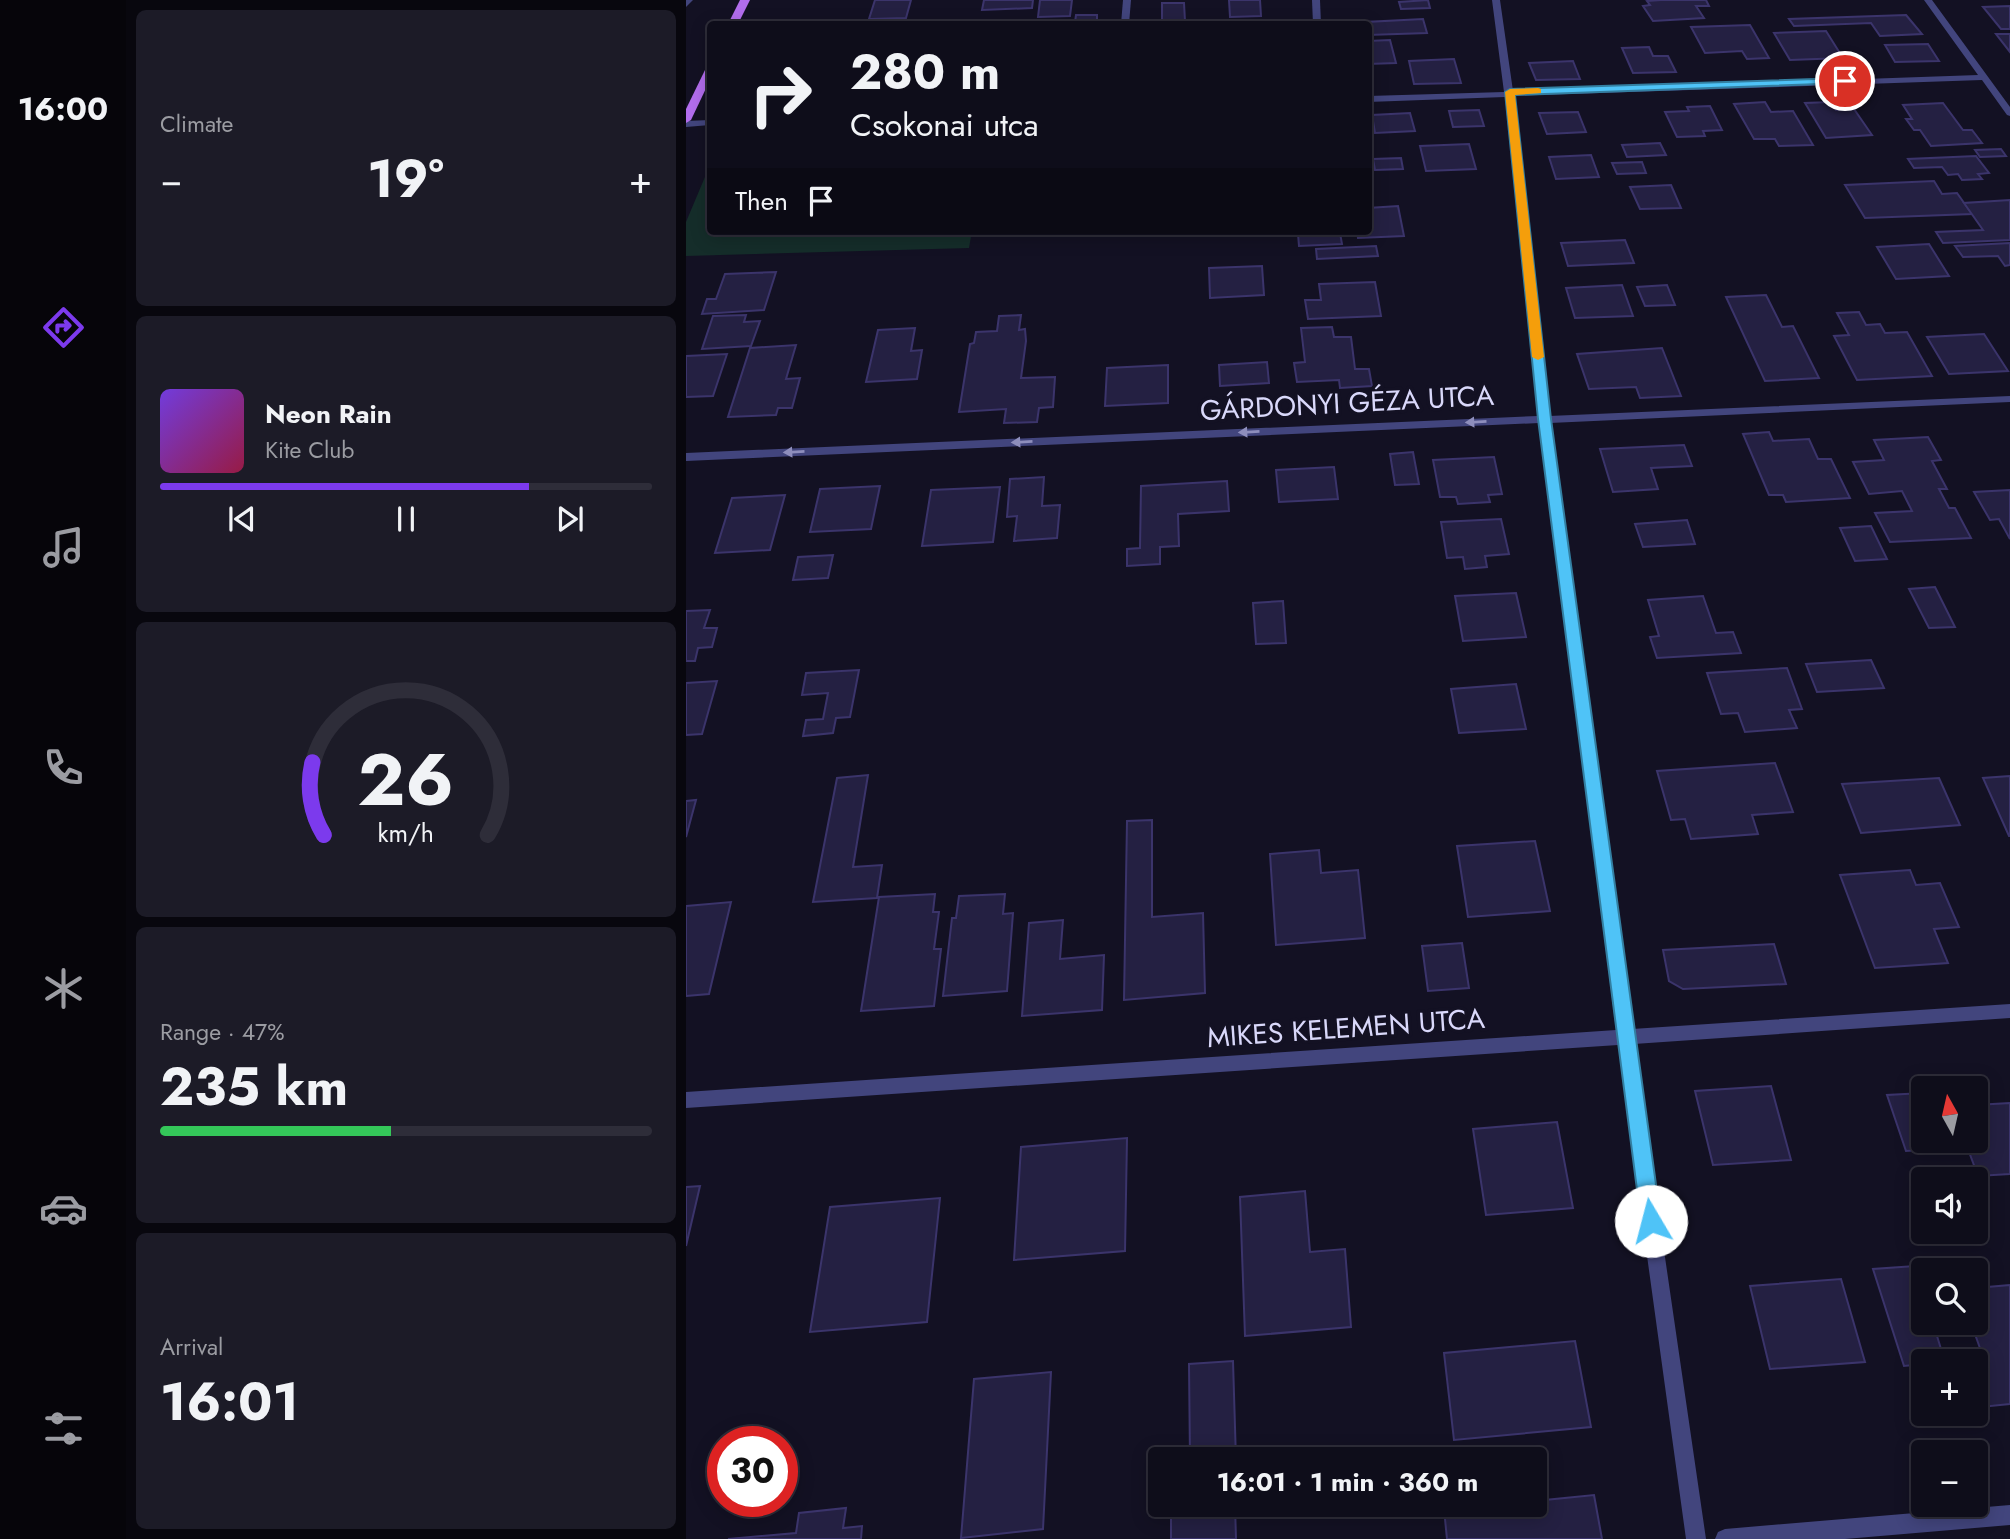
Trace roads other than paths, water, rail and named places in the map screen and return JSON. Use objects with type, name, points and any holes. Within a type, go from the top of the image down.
[{"type":"main road","points":[[734,21],[745,0]]},
{"type":"main road","points":[[686,122],[707,76]]},
{"type":"street","points":[[686,5],[689,0]]},
{"type":"street","points":[[1125,21],[1127,0]]},
{"type":"street","points":[[1315,0],[1317,21]]},
{"type":"street","points":[[1496,0],[1510,92],[1544,419],[1625,1036],[1696,1539]]},
{"type":"street","points":[[1928,0],[2010,113]]},
{"type":"street","points":[[1372,99],[1984,77]]},
{"type":"street","points":[[686,122],[707,123]]},
{"type":"street","name":"GÁRDONYI GÉZA UTCA","points":[[686,457],[2010,399]]},
{"type":"street","name":"MIKES KELEMEN UTCA","points":[[686,1100],[2010,1011]]},
{"type":"street","points":[[1725,1539],[2010,1515]]}]
